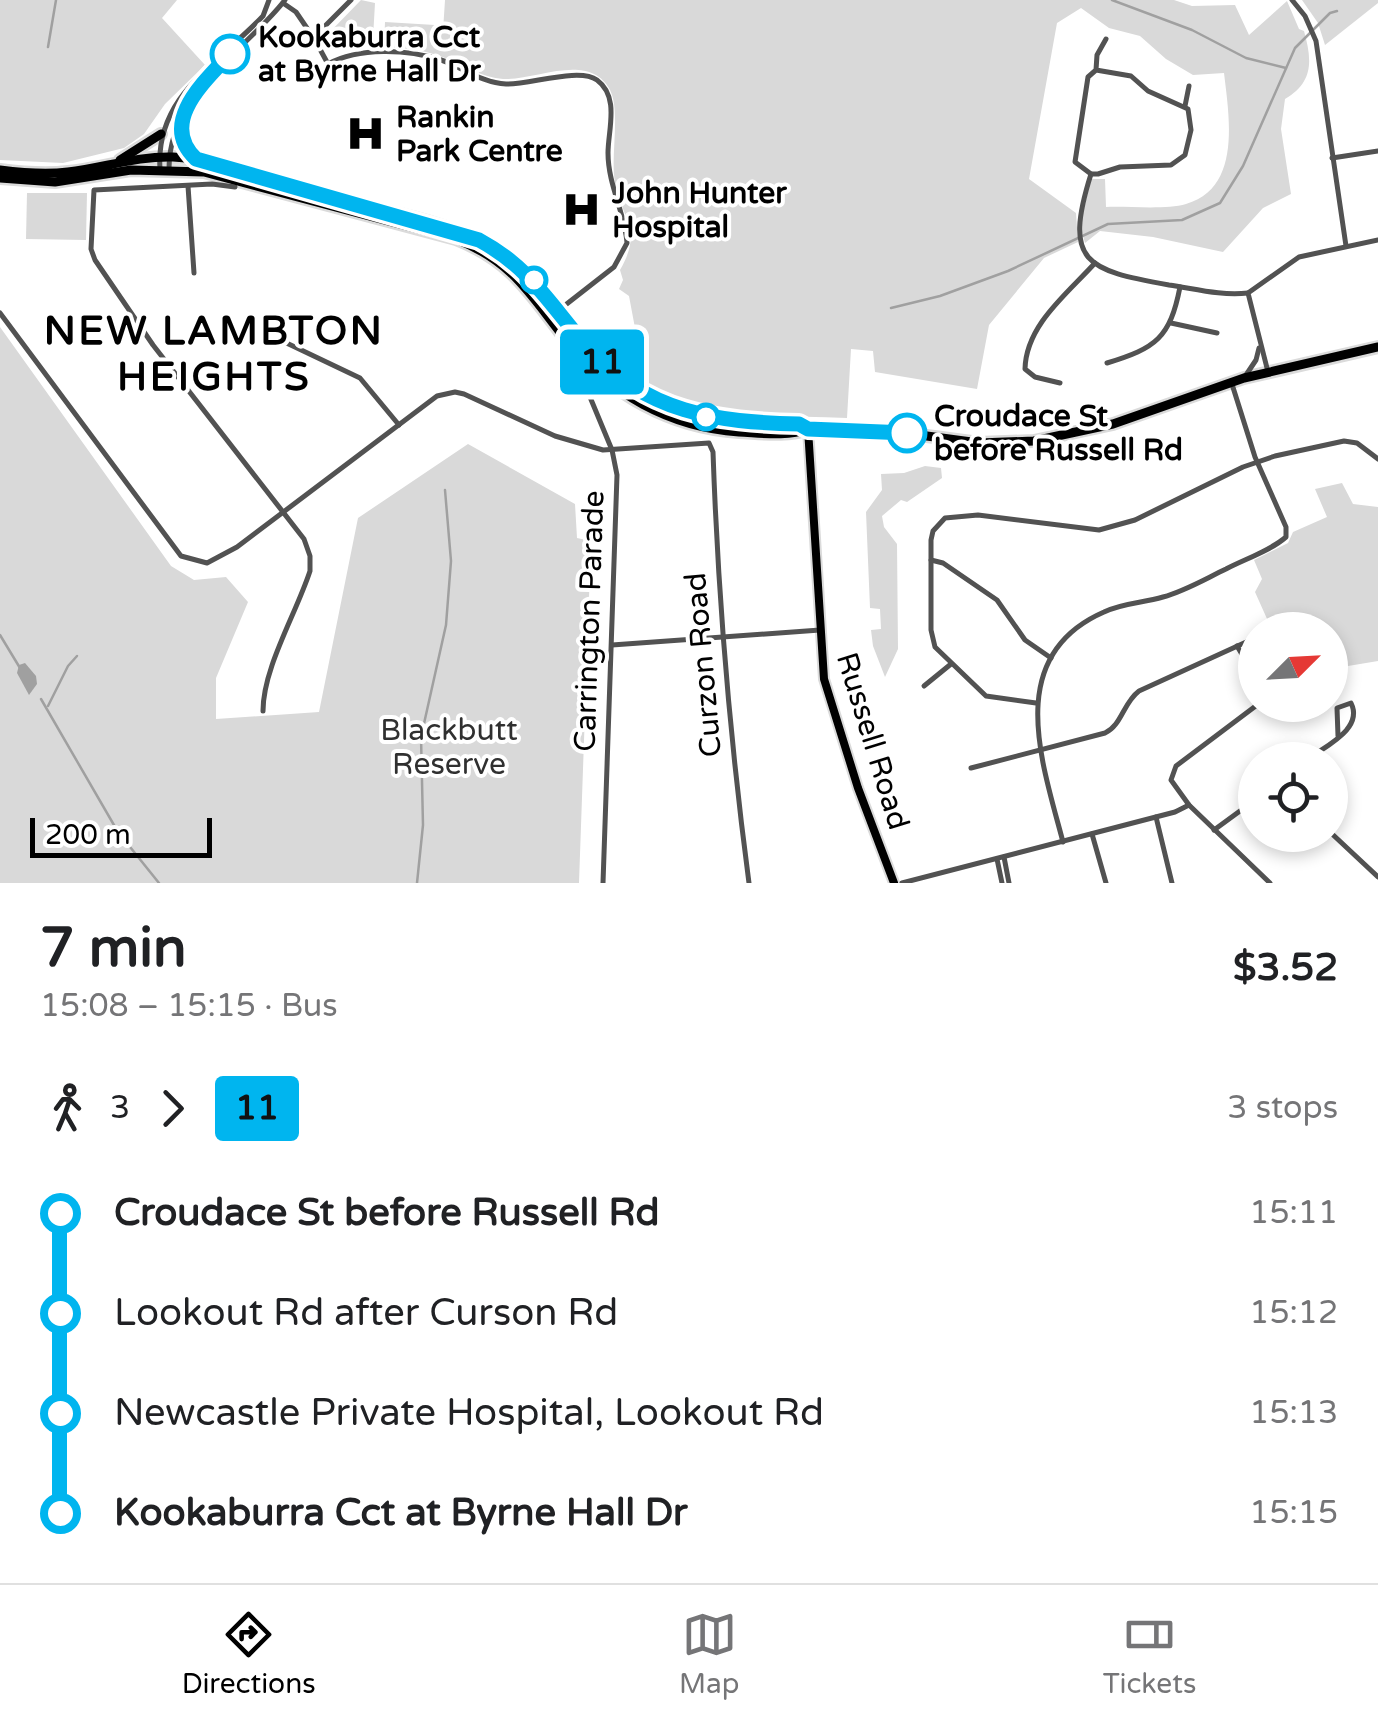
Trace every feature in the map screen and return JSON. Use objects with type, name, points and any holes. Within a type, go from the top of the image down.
[{"type":"highway","points":[[180,119],[184,144],[196,159]]},
{"type":"highway","points":[[0,178],[55,182],[116,166],[161,134]]},
{"type":"highway","points":[[0,170],[48,174],[196,159],[479,240],[518,265],[590,367],[617,390],[664,416],[724,430],[790,433],[808,429],[912,434],[979,443],[1034,441],[1114,424],[1244,378],[1378,347]]},
{"type":"highway","points":[[116,166],[131,170],[164,163],[456,239],[477,247],[512,270],[606,366],[659,401],[723,420],[799,424],[808,429]]},
{"type":"main road","name":"Russell Road","points":[[808,429],[826,686],[858,788],[898,883]]},
{"type":"main road","points":[[790,433],[802,441],[809,453]]},
{"type":"street","points":[[314,36],[351,0]]},
{"type":"street","points":[[1292,0],[1305,16],[1316,41],[1346,246]]},
{"type":"street","points":[[164,163],[161,134],[178,98],[264,16],[269,1],[274,6],[283,3]]},
{"type":"street","points":[[283,3],[296,12],[314,36],[328,64],[354,53],[398,54],[441,60],[503,84],[578,75],[596,79],[611,103],[608,154],[627,244],[614,267],[554,314]]},
{"type":"street","points":[[164,163],[180,119],[212,73],[264,27],[283,3]]},
{"type":"street","points":[[1096,70],[1131,76],[1148,91],[1185,106],[1190,115],[1188,150],[1174,163],[1091,174],[1078,165],[1074,156],[1088,77],[1096,70],[1096,60],[1106,39]]},
{"type":"street","points":[[1185,106],[1189,86]]},
{"type":"street","points":[[1332,158],[1378,150]]},
{"type":"street","points":[[116,166],[122,187]]},
{"type":"street","points":[[122,187],[131,170]]},
{"type":"street","points":[[1091,174],[1078,214],[1078,232],[1084,250],[1095,264],[1116,276],[1224,294],[1248,292],[1299,257],[1378,240]]},
{"type":"street","points":[[235,187],[212,184],[94,190],[91,250],[153,345],[304,539],[310,572],[270,670],[263,693],[263,711]]},
{"type":"street","points":[[188,186],[194,273]]},
{"type":"street","points":[[1060,382],[1035,378],[1025,369],[1027,344],[1095,264]]},
{"type":"street","points":[[1107,363],[1144,350],[1171,323],[1180,286]]},
{"type":"street","points":[[1248,292],[1268,372]]},
{"type":"street","points":[[0,314],[182,556],[206,562],[237,547],[284,514],[437,396],[455,392],[555,436],[612,450]]},
{"type":"street","points":[[1171,323],[1217,333]]},
{"type":"street","points":[[276,338],[360,378],[399,425]]},
{"type":"street","points":[[1244,378],[1260,345]]},
{"type":"street","name":"Carrington Parade","points":[[590,367],[585,385],[612,450],[617,475],[603,883]]},
{"type":"street","points":[[1062,842],[1040,750],[1036,702],[1038,685],[1051,658],[1089,619],[1116,607],[1168,596],[1283,540],[1286,527],[1256,462],[1231,382]]},
{"type":"street","points":[[1036,702],[991,698],[935,647],[931,636],[931,560],[933,531],[940,522],[952,516],[988,516],[1099,530],[1135,520],[1256,462],[1344,441],[1357,442],[1378,460]]},
{"type":"street","name":"Curzon Road","points":[[612,450],[709,443],[712,452],[730,736],[749,883]]},
{"type":"street","points":[[931,560],[944,564],[996,600],[1025,640],[1051,658]]},
{"type":"street","points":[[612,645],[820,630]]},
{"type":"street","points":[[970,768],[1110,731],[1127,701],[1139,691],[1237,646]]},
{"type":"street","points":[[924,686],[951,664]]},
{"type":"street","points":[[1330,742],[1338,736],[1354,722],[1351,703],[1336,708],[1338,736]]},
{"type":"street","points":[[1238,719],[1173,770],[1171,780],[1188,806],[1270,883]]},
{"type":"street","points":[[898,883],[1188,806]]},
{"type":"street","points":[[1214,830],[1238,812]]},
{"type":"street","points":[[1156,817],[1172,883]]},
{"type":"street","points":[[1092,834],[1106,883]]},
{"type":"street","points":[[1348,849],[1378,877]]},
{"type":"street","points":[[1000,858],[1005,883]]},
{"type":"green space","points":[[0,0],[177,0],[162,18],[205,65],[165,104],[144,134],[124,148],[63,163],[0,160]]},
{"type":"green space","points":[[361,0],[375,3],[373,38],[349,38],[338,46],[331,43],[328,34]]},
{"type":"green space","points":[[445,0],[1174,0],[1192,6],[1235,5],[1249,35],[1287,1],[1299,29],[1304,31],[1309,61],[1306,78],[1285,99],[1281,129],[1291,194],[1263,208],[1223,252],[1153,237],[1100,231],[1085,243],[1080,226],[1091,179],[1105,179],[1106,207],[1186,204],[1204,196],[1216,183],[1224,167],[1229,129],[1224,73],[1193,75],[1166,59],[1140,36],[1109,28],[1081,8],[1057,23],[1029,179],[1076,213],[1078,242],[1044,258],[989,325],[977,389],[875,372],[873,351],[851,349],[847,418],[746,413],[696,404],[649,388],[611,361],[625,354],[635,328],[629,296],[619,289],[623,280],[620,270],[631,235],[615,182],[615,110],[610,90],[601,78],[589,72],[561,71],[503,79],[430,53],[384,47],[385,22],[435,25],[435,31],[443,31]]},
{"type":"green space","points":[[1302,0],[1378,3],[1325,45],[1318,23]]},
{"type":"green space","points":[[27,193],[87,193],[86,240],[26,239]]},
{"type":"green space","name":"Blackbutt Reserve","points":[[0,327],[171,566],[194,580],[226,577],[248,602],[216,678],[216,719],[319,712],[358,518],[468,444],[575,504],[577,538],[591,541],[579,883],[0,883]]},
{"type":"green space","points":[[925,466],[941,468],[942,478],[907,502],[901,500],[882,516],[884,527],[897,544],[898,649],[885,677],[871,630],[881,629],[880,609],[870,608],[866,512],[882,490],[881,474],[904,473]]},
{"type":"green space","points":[[1342,483],[1353,504],[1378,507],[1378,661],[1348,666],[1348,612],[1264,612],[1255,592],[1262,579],[1254,560],[1288,543],[1293,532],[1327,517],[1315,489]]},
{"type":"shaded area","points":[[25,663],[36,676],[37,684],[29,695],[17,673],[19,665]]},
{"type":"waterway","points":[[48,47],[56,0]]},
{"type":"waterway","points":[[1112,0],[1192,30],[1246,58],[1286,68]]},
{"type":"waterway","points":[[891,308],[940,296],[1008,271],[1108,224],[1182,220],[1220,203],[1243,166],[1295,48],[1330,13],[1337,11]]},
{"type":"waterway","points":[[417,883],[423,825],[421,737],[446,625],[451,561],[445,490]]},
{"type":"waterway","points":[[0,635],[20,668]]},
{"type":"waterway","points":[[48,706],[77,656]]},
{"type":"waterway","points":[[41,699],[118,832],[159,883]]},
{"type":"bus line","name":"11","points":[[230,54],[196,93],[180,119],[184,144],[196,159],[226,165],[286,187],[458,231],[499,250],[537,283],[606,366],[625,382],[673,407],[723,420],[907,433]]},
{"type":"place","name":"Kookaburra Cct at Byrne Hall Dr","points":[[230,54]]},
{"type":"place","name":"Rankin Park Centre","points":[[366,134]]},
{"type":"place","name":"John Hunter Hospital","points":[[582,210]]},
{"type":"place","name":"Croudace St before Russell Rd","points":[[907,433]]},
{"type":"district","name":"NEW LAMBTON HEIGHTS","points":[[214,353]]}]
